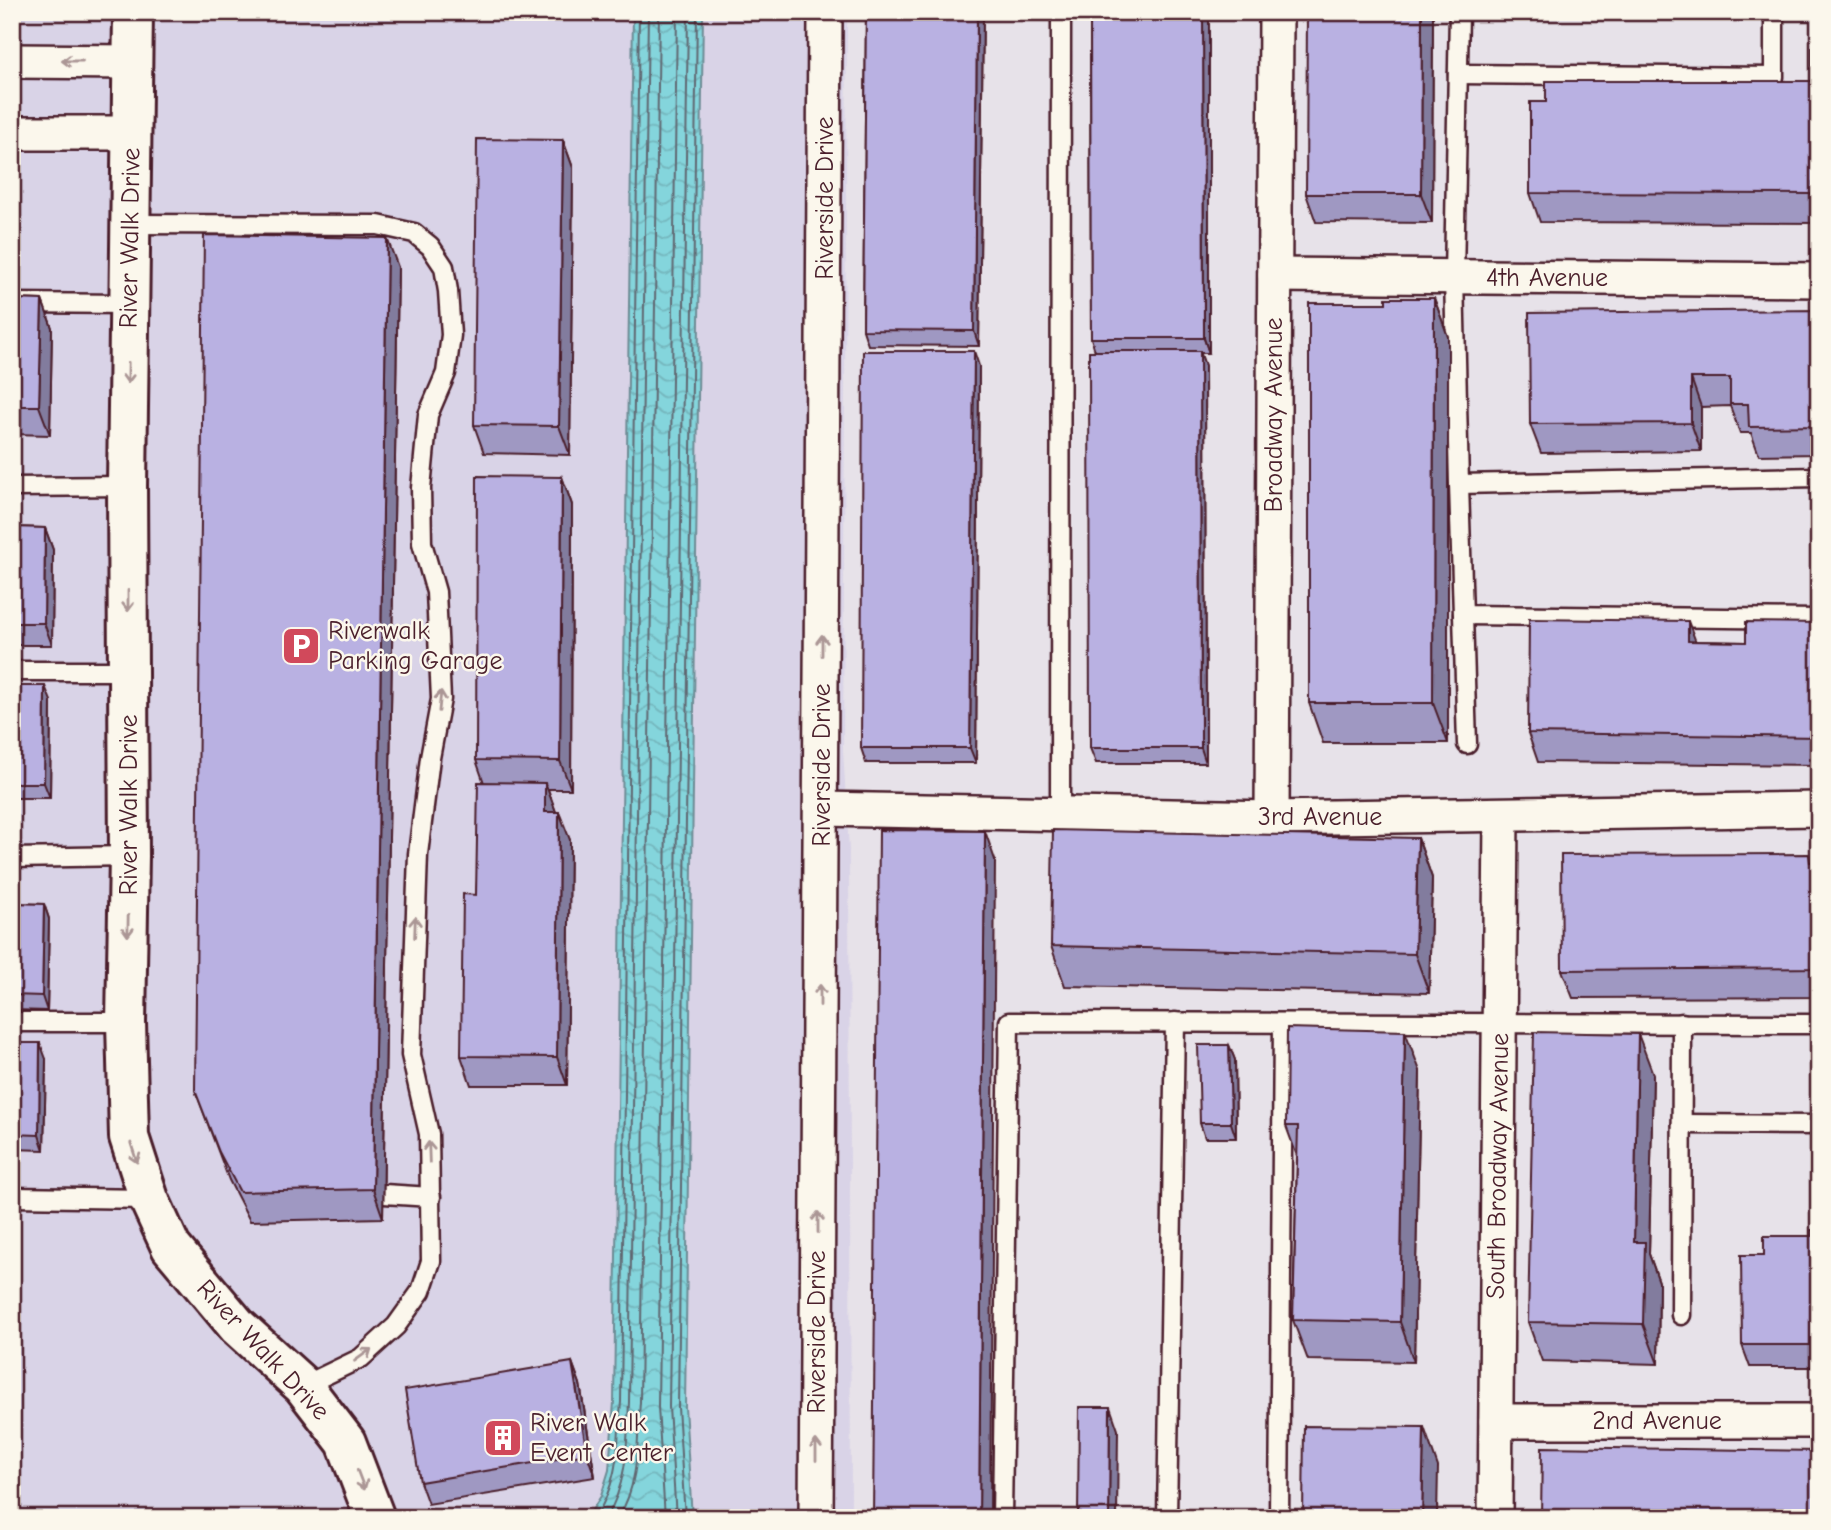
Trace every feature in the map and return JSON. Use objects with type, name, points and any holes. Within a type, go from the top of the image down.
[{"type":"street","name":"River Walk Drive","points":[[133,12],[127,486],[130,856],[126,1022],[130,1137],[149,1199],[171,1247],[238,1327],[303,1387],[346,1442],[375,1518]]},
{"type":"street","name":"Riverside Drive","points":[[816,1518],[825,12]]},
{"type":"street","name":"Broadway Avenue","points":[[1272,818],[1276,12]]},
{"type":"street","points":[[12,61],[133,62]]},
{"type":"street","points":[[12,133],[132,134]]},
{"type":"street","name":"4th Avenue","points":[[1275,275],[1819,280]]},
{"type":"street","name":"3rd Avenue","points":[[822,808],[1272,818],[1819,809]]},
{"type":"street","name":"South Broadway Avenue","points":[[1495,1518],[1501,815]]},
{"type":"street","name":"2nd Avenue","points":[[1496,1421],[1819,1421]]},
{"type":"lane","points":[[1060,814],[1061,12]]},
{"type":"lane","points":[[1460,12],[1454,277],[1467,744]]},
{"type":"lane","points":[[1458,75],[1774,77],[1774,12]]},
{"type":"lane","points":[[131,224],[378,225],[414,233],[430,246],[444,267],[448,291],[451,335],[446,373],[428,415],[421,488],[422,543],[436,592],[441,699],[430,758],[418,854],[411,1055],[429,1134],[431,1261],[421,1291],[396,1326],[361,1358],[303,1387]]},
{"type":"lane","points":[[12,303],[130,303]]},
{"type":"lane","points":[[1459,484],[1819,477]]},
{"type":"lane","points":[[12,486],[127,486]]},
{"type":"lane","points":[[1463,615],[1819,619]]},
{"type":"lane","points":[[12,671],[128,671]]},
{"type":"lane","points":[[12,858],[130,856]]},
{"type":"lane","points":[[12,1022],[126,1022]]},
{"type":"lane","points":[[1002,1518],[1009,1022],[1819,1024]]},
{"type":"lane","points":[[1167,1518],[1175,1022]]},
{"type":"lane","points":[[1279,1518],[1283,1023]]},
{"type":"lane","points":[[1681,1315],[1682,1023]]},
{"type":"lane","points":[[1682,1124],[1819,1125]]},
{"type":"lane","points":[[384,1194],[431,1197]]},
{"type":"lane","points":[[12,1198],[149,1199]]},
{"type":"shaded area","points":[[12,12],[847,12],[843,750],[849,850],[851,1518],[12,1518]]},
{"type":"water","points":[[633,12],[703,12],[685,1407],[692,1518],[587,1518],[601,1496],[609,1470],[614,1402]]},
{"type":"building","points":[[866,12],[977,12],[974,331],[863,330]]},
{"type":"building","points":[[1090,12],[1203,12],[1204,338],[1091,338]]},
{"type":"building","points":[[1307,12],[1422,12],[1421,194],[1306,194]]},
{"type":"building","points":[[1812,47],[1819,47],[1819,182],[1813,182],[1813,194],[1530,193],[1530,102],[1546,102],[1546,81],[1812,81]]},
{"type":"building","points":[[477,139],[563,140],[559,426],[474,425]]},
{"type":"building","name":"Riverwalk Parking Garage","points":[[204,235],[387,238],[373,1189],[240,1192],[219,1152],[195,1090]]},
{"type":"building","points":[[1386,298],[1434,298],[1433,703],[1309,703],[1309,303],[1386,303]]},
{"type":"building","points":[[12,299],[42,300],[39,406],[12,406]]},
{"type":"building","points":[[1819,310],[1819,426],[1749,427],[1748,404],[1730,404],[1730,378],[1691,378],[1691,423],[1530,424],[1529,313]]},
{"type":"building","points":[[863,351],[974,351],[970,748],[861,748]]},
{"type":"building","points":[[1089,351],[1200,351],[1201,748],[1090,748]]},
{"type":"building","points":[[477,476],[562,477],[560,761],[476,760]]},
{"type":"building","points":[[12,527],[45,528],[44,623],[12,623]]},
{"type":"building","points":[[1529,619],[1688,621],[1688,641],[1746,642],[1746,622],[1819,623],[1819,737],[1528,733]]},
{"type":"building","points":[[12,686],[45,686],[44,783],[12,783]]},
{"type":"building","points":[[478,782],[545,783],[545,812],[559,812],[557,1057],[461,1056],[463,894],[476,895]]},
{"type":"building","points":[[879,830],[985,831],[979,1518],[873,1518]]},
{"type":"building","points":[[1053,830],[1418,838],[1415,954],[1051,946]]},
{"type":"building","points":[[1809,854],[1810,862],[1819,862],[1819,968],[1562,970],[1561,855]]},
{"type":"building","points":[[12,903],[44,904],[42,996],[12,995]]},
{"type":"building","points":[[1287,1028],[1405,1031],[1400,1322],[1293,1320],[1298,1126],[1286,1126]]},
{"type":"building","points":[[1534,1032],[1638,1034],[1634,1242],[1645,1242],[1643,1324],[1528,1322]]},
{"type":"building","points":[[12,1043],[40,1043],[39,1135],[12,1134]]},
{"type":"building","points":[[1198,1045],[1229,1045],[1231,1123],[1200,1123]]},
{"type":"building","points":[[1811,1230],[1819,1230],[1819,1349],[1818,1345],[1742,1345],[1741,1255],[1764,1255],[1764,1236],[1811,1236]]},
{"type":"building","name":"River Walk Event Center","points":[[572,1362],[587,1454],[420,1482],[405,1390]]},
{"type":"building","points":[[1079,1407],[1110,1407],[1109,1518],[1078,1518]]},
{"type":"building","points":[[1304,1426],[1424,1427],[1422,1518],[1303,1518]]},
{"type":"building","points":[[1542,1447],[1819,1451],[1819,1518],[1541,1518]]},
{"type":"place","name":"Riverwalk Parking Garage","points":[[301,646]]},
{"type":"place","name":"River Walk Event Center","points":[[503,1438]]}]
